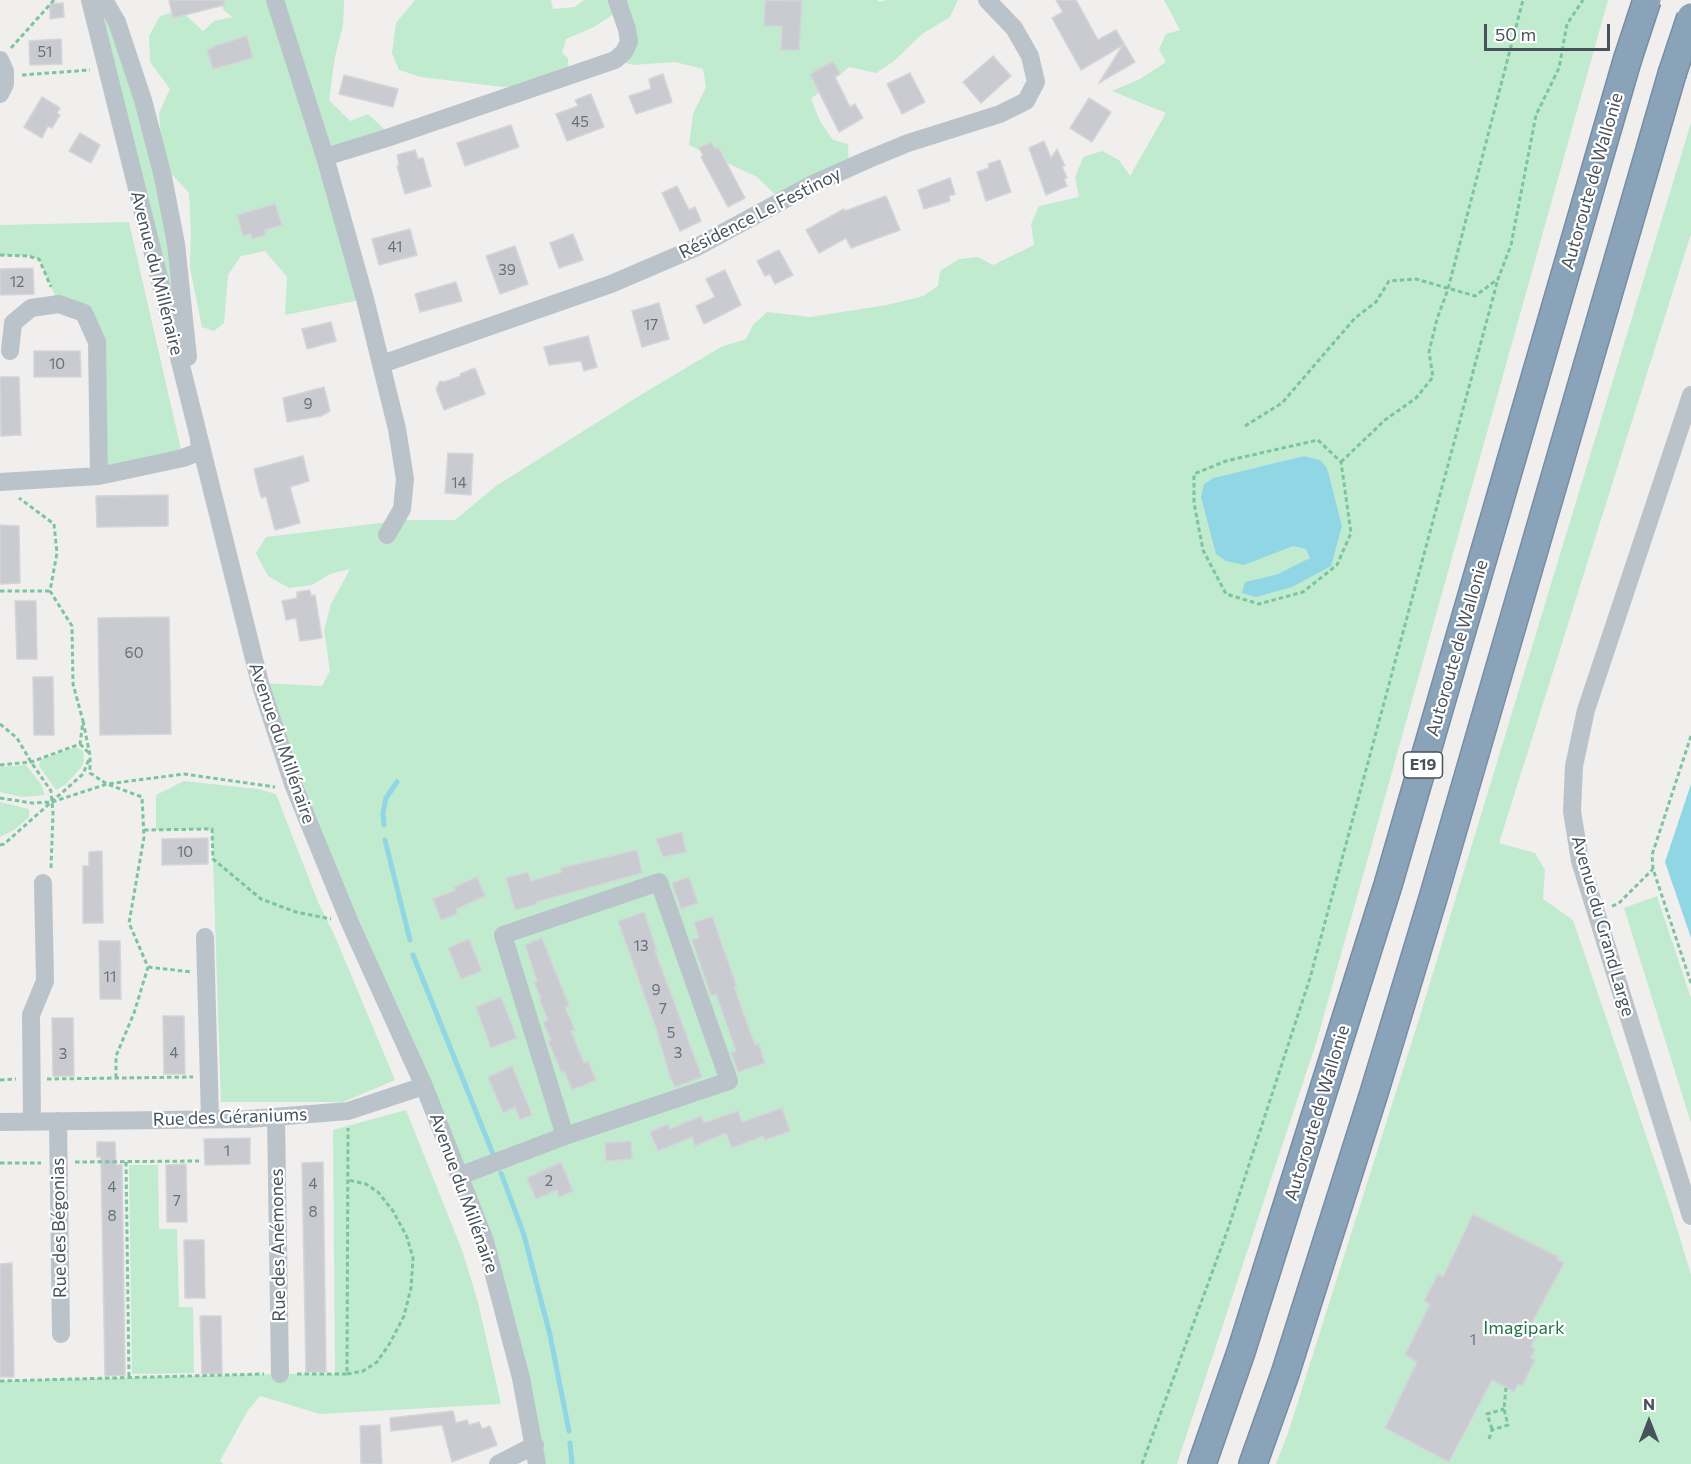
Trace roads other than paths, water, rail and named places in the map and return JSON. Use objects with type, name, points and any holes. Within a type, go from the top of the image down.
[{"type":"highway","name":"Autoroute de Wallonie","points":[[1202,1464],[1248,1330],[1384,897],[1627,61],[1647,0]]},
{"type":"highway","name":"E19","points":[[1253,1464],[1285,1374],[1416,956],[1672,74],[1691,17]]},
{"type":"street","name":"Avenue du Millénaire","points":[[90,0],[260,683],[293,784],[350,922],[424,1086],[485,1241],[503,1305],[535,1444],[537,1464]]},
{"type":"street","points":[[6,487],[99,476],[183,458],[201,451],[185,335],[176,244],[163,177],[121,33],[104,0]]},
{"type":"street","points":[[275,0],[325,157],[382,364],[397,429],[405,479],[402,509],[387,536]]},
{"type":"street","points":[[325,157],[615,60],[629,42],[617,0]]},
{"type":"street","name":"Résidence Le Festinoy","points":[[382,364],[611,284],[695,248],[813,184],[869,159],[908,143],[1000,114],[1026,101],[1036,82],[1030,56],[1014,28],[987,0]]},
{"type":"street","points":[[10,351],[13,323],[31,308],[59,304],[84,313],[97,342],[99,476]]},
{"type":"street","name":"Avenue du Grand Large","points":[[1691,395],[1586,710],[1574,766],[1572,811],[1580,861],[1691,1216]]},
{"type":"street","points":[[459,1176],[565,1136],[729,1082],[659,882],[503,935],[565,1136]]},
{"type":"street","points":[[32,1121],[31,1015],[45,981],[43,884]]},
{"type":"street","points":[[205,937],[210,1119]]},
{"type":"street","name":"Rue des Géraniums","points":[[0,1122],[276,1117],[348,1111],[424,1086]]},
{"type":"street","name":"Rue des Anémones","points":[[276,1117],[280,1374]]},
{"type":"street","name":"Rue des Bégonias","points":[[58,1121],[61,1334]]},
{"type":"street","points":[[498,1464],[535,1444]]},
{"type":"water","points":[[1304,456],[1320,460],[1327,468],[1342,526],[1331,566],[1292,587],[1256,597],[1242,593],[1245,582],[1278,574],[1310,558],[1306,549],[1293,546],[1244,565],[1226,561],[1216,554],[1201,497],[1204,484],[1213,478]]},
{"type":"water","points":[[1691,784],[1691,938],[1665,862]]},
{"type":"waterway","points":[[384,825],[383,813],[386,798],[397,782]]},
{"type":"waterway","points":[[385,840],[410,940]]},
{"type":"waterway","points":[[413,955],[493,1154]]},
{"type":"waterway","points":[[501,1173],[524,1235],[550,1335],[569,1431]]},
{"type":"waterway","points":[[570,1443],[572,1464]]},
{"type":"park label","name":"Imagipark","points":[[1524,1328]]}]
